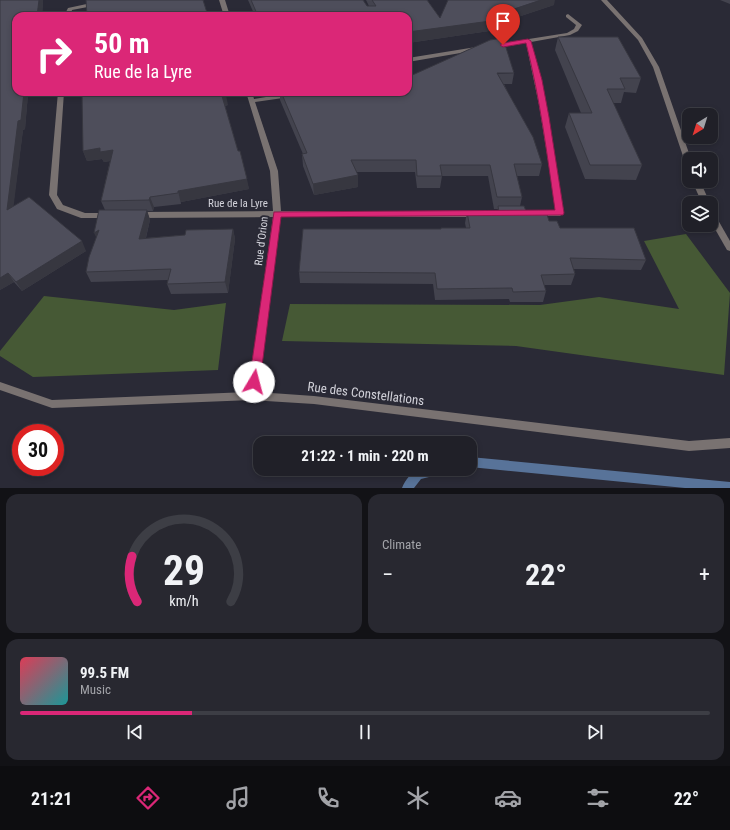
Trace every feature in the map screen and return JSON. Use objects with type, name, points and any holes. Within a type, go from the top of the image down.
[{"type":"street","points":[[222,0],[226,12]]},
{"type":"street","points":[[604,0],[640,39],[656,67],[686,152]]},
{"type":"street","points":[[68,12],[70,8],[102,3]]},
{"type":"street","points":[[412,59],[568,34],[576,30],[579,25],[568,16]]},
{"type":"street","points":[[528,41],[539,80],[546,117],[560,213],[528,213]]},
{"type":"street","points":[[61,96],[53,195],[60,207],[84,216],[116,216]]},
{"type":"street","name":"Rue d'Orion","points":[[249,96],[274,171],[277,214],[252,396]]},
{"type":"street","points":[[251,101],[284,96]]},
{"type":"street","name":"Rue de la Lyre","points":[[131,216],[488,214]]},
{"type":"street","points":[[718,227],[730,248]]},
{"type":"street","name":"Rue des Constellations","points":[[0,386],[52,404],[252,396],[321,401],[689,446],[730,443]]},
{"type":"green space","points":[[686,234],[730,293],[724,375],[516,346],[282,341],[290,304],[540,305],[599,297],[679,309],[644,241]]},
{"type":"green space","points":[[44,296],[174,310],[226,303],[218,370],[33,377],[0,356],[0,351]]},
{"type":"building","points":[[0,0],[39,0],[38,12],[12,12],[12,96],[24,96],[21,120],[18,121],[7,210],[29,197],[82,241],[16,282],[8,273],[0,278]]},
{"type":"building","points":[[86,0],[203,0],[207,12],[87,12]]},
{"type":"building","points":[[251,0],[363,0],[367,6],[376,6],[372,0],[427,0],[440,18],[448,0],[541,0],[496,15],[498,20],[412,31],[412,12],[256,12]]},
{"type":"building","points":[[558,37],[618,37],[641,78],[620,78],[625,89],[607,89],[642,165],[590,165],[569,113],[592,113]]},
{"type":"building","points":[[503,38],[514,73],[497,73],[533,137],[542,164],[514,164],[522,197],[497,197],[490,165],[440,165],[442,176],[417,176],[416,160],[351,160],[358,175],[313,184],[302,154],[307,153],[283,96],[412,96],[412,75],[490,40]]},
{"type":"building","points":[[82,96],[222,96],[238,151],[240,151],[247,179],[150,197],[149,200],[101,201],[113,150],[100,152],[100,148],[83,151]]},
{"type":"building","points":[[498,206],[524,206],[526,211],[546,211],[549,221],[557,221],[560,228],[634,228],[646,260],[570,258],[575,274],[541,275],[546,291],[513,292],[512,288],[437,289],[435,273],[299,272],[303,229],[470,228],[467,212],[499,212]]},
{"type":"building","points":[[99,210],[147,210],[139,239],[185,235],[186,230],[233,229],[225,282],[167,284],[171,269],[86,272],[89,257],[99,230],[94,233]]},
{"type":"waterway","points":[[477,463],[730,487]]},
{"type":"waterway","points":[[407,488],[417,476]]},
{"type":"route","points":[[254,382],[277,214],[560,213],[546,117],[539,80],[528,41],[503,45]]}]
